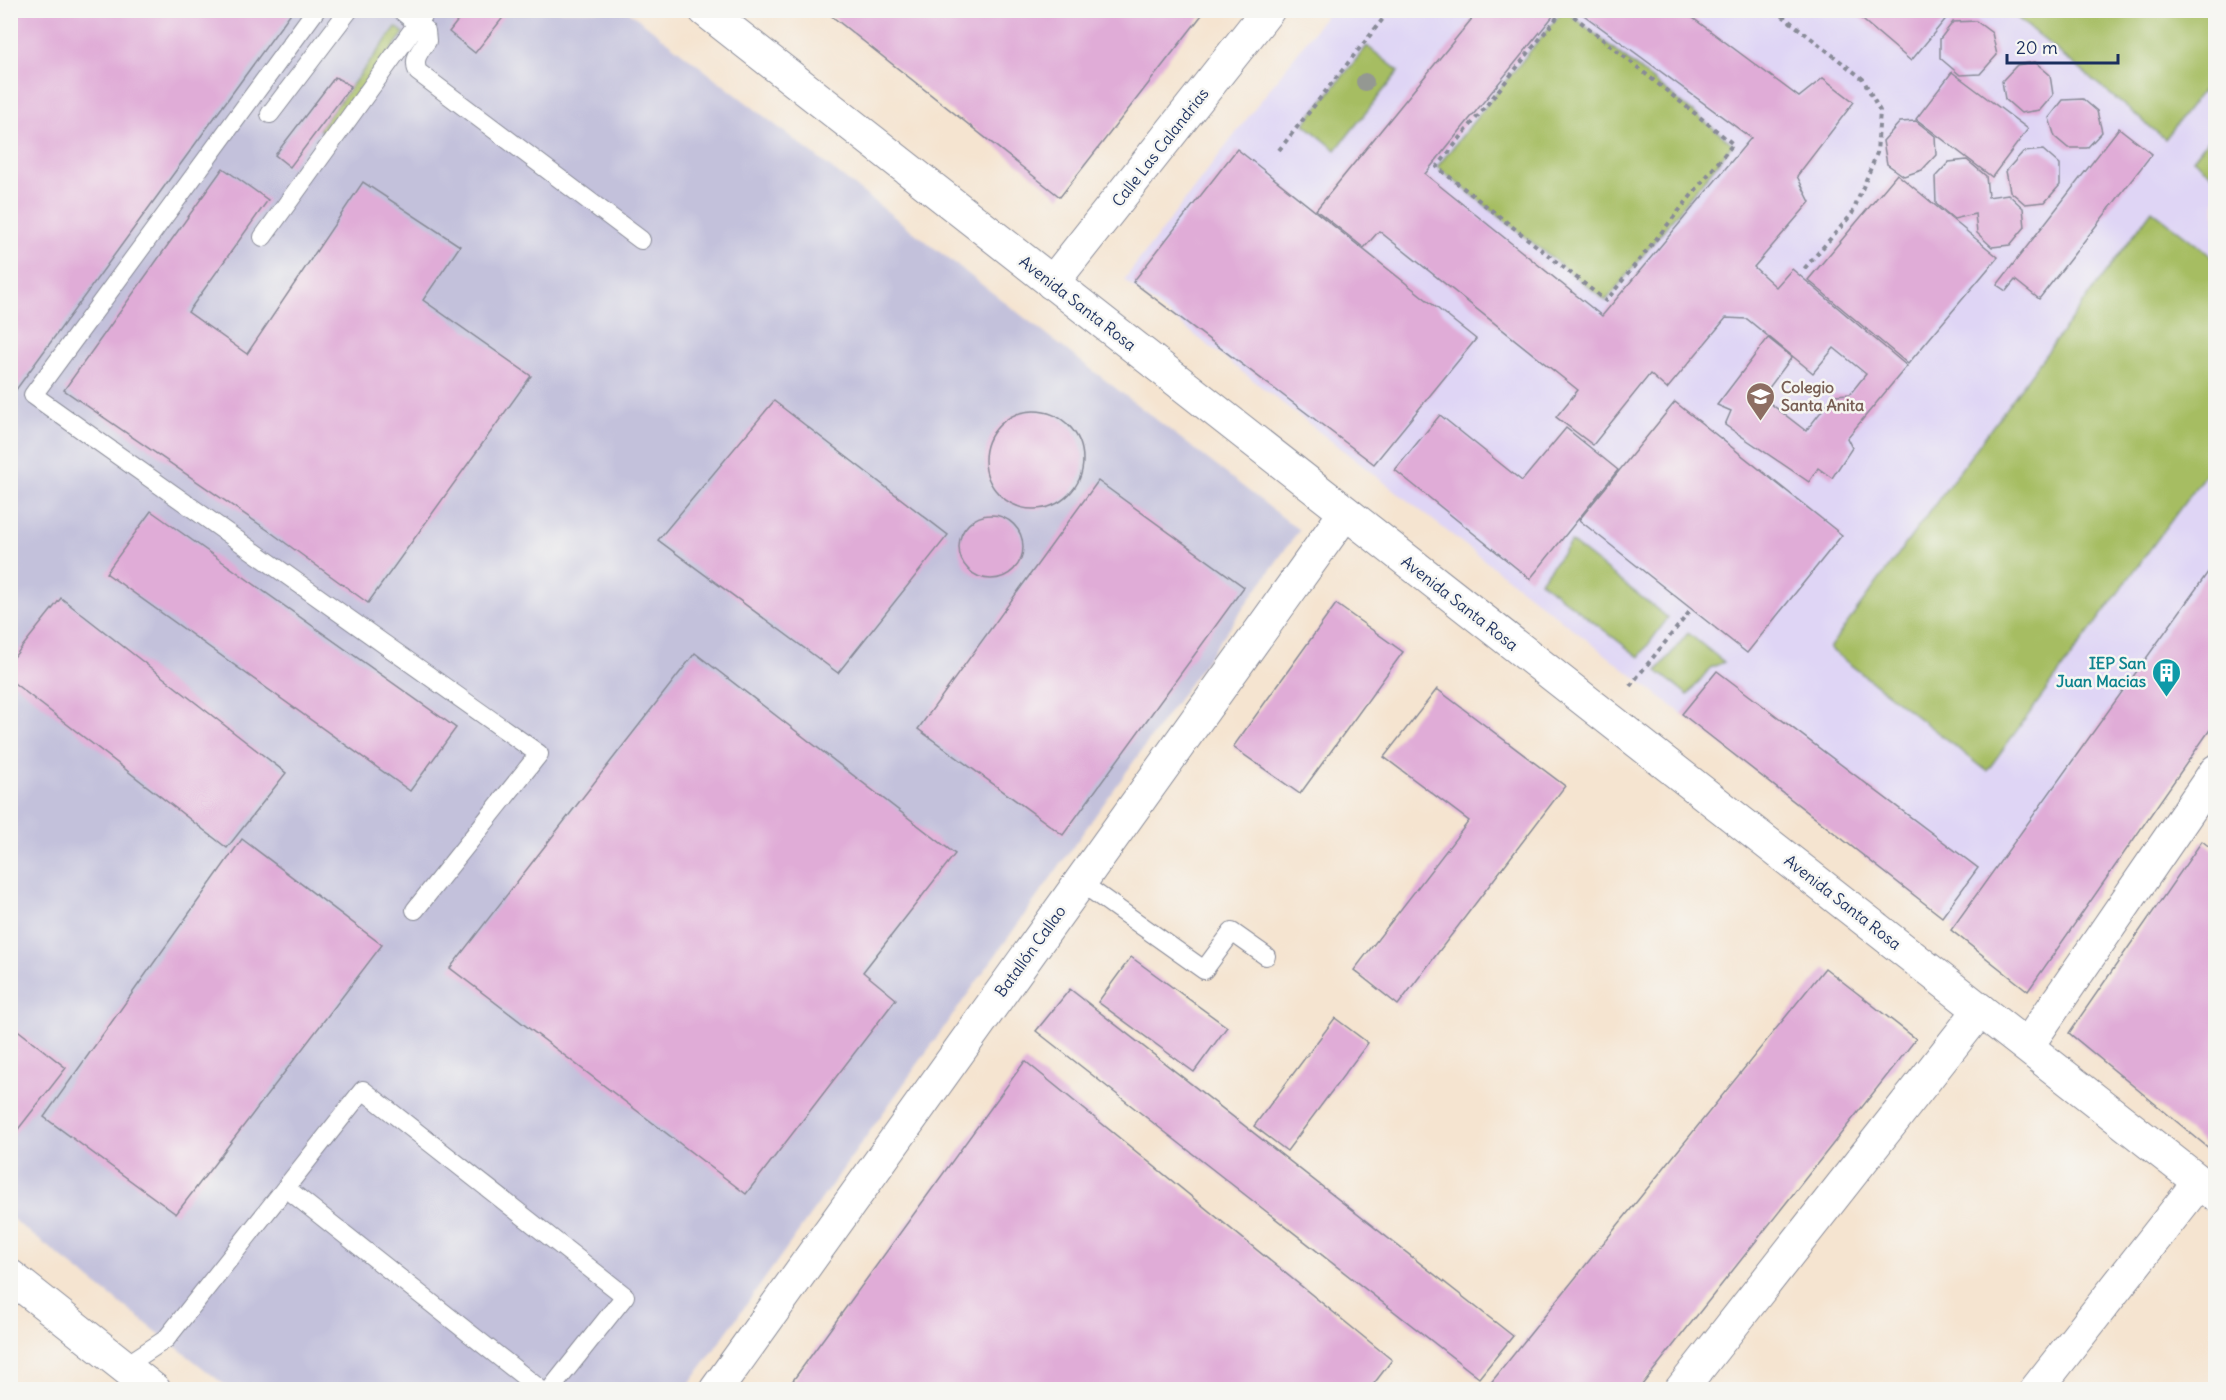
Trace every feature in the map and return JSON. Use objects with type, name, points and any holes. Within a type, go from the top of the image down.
[{"type":"street","name":"Avenida Santa Rosa","points":[[705,10],[2207,1188]]},
{"type":"street","name":"Calle Las Calandrias","points":[[1052,283],[1266,11]]},
{"type":"street","name":"Batallón Callao","points":[[716,1389],[1345,513]]},
{"type":"street","points":[[2027,1046],[2206,806],[2216,771]]},
{"type":"street","points":[[1681,1389],[1980,1010]]},
{"type":"street","points":[[2036,1389],[2207,1188]]},
{"type":"street","points":[[10,1276],[154,1389]]},
{"type":"lane","points":[[316,10],[33,395],[539,754],[415,910]]},
{"type":"lane","points":[[270,114],[349,10]]},
{"type":"lane","points":[[401,10],[423,17]]},
{"type":"lane","points":[[262,237],[423,17]]},
{"type":"lane","points":[[423,17],[427,41],[416,56],[415,65],[418,72],[641,240]]},
{"type":"lane","points":[[1080,882],[1204,970],[1232,932],[1266,957]]},
{"type":"lane","points":[[124,1366],[166,1339],[363,1090],[625,1296],[550,1389]]},
{"type":"lane","points":[[285,1188],[541,1389]]},
{"type":"path","points":[[1279,150],[1390,10]]},
{"type":"path","points":[[1564,10],[1733,144],[1606,301],[1437,167],[1564,10]]},
{"type":"path","points":[[1775,10],[1863,79],[1880,111],[1877,153],[1852,214],[1804,268]]},
{"type":"path","points":[[1630,686],[1691,610]]},
{"type":"shaded area","points":[[10,11],[628,11],[1299,530],[686,1389],[230,1389],[11,1218]]},
{"type":"shaded area","name":"Colegio Santa Anita","points":[[1329,11],[2215,11],[2215,562],[1955,926],[1124,280]]},
{"type":"green space","points":[[1563,10],[1733,144],[1606,301],[1437,167]]},
{"type":"green space","points":[[2009,11],[2215,11],[2215,75],[2165,139]]},
{"type":"green space","points":[[396,27],[404,33],[328,135],[319,129]]},
{"type":"green space","points":[[1367,46],[1399,71],[1336,150],[1304,124]]},
{"type":"green space","points":[[2215,131],[2215,177],[2193,159]]},
{"type":"green space","points":[[2152,210],[2215,259],[2215,461],[1987,771],[1829,648]]},
{"type":"green space","points":[[1571,542],[1668,618],[1639,657],[1540,581]]},
{"type":"green space","points":[[1688,633],[1724,662],[1710,668],[1688,695],[1657,671]]},
{"type":"building","points":[[10,10],[293,10],[10,398]]},
{"type":"building","points":[[466,10],[509,10],[475,53],[449,32]]},
{"type":"building","points":[[824,10],[1204,10],[1205,11],[1060,197]]},
{"type":"building","points":[[1479,10],[1558,10],[1425,174],[1602,316],[1751,138],[1577,10],[1682,10],[1799,97],[1823,78],[1854,102],[1797,176],[1810,202],[1754,267],[1776,287],[1792,269],[1907,366],[1847,438],[1852,448],[1832,478],[1818,468],[1809,482],[1725,425],[1731,411],[1717,405],[1768,338],[1792,357],[1762,397],[1806,431],[1834,395],[1850,394],[1866,374],[1834,348],[1813,373],[1747,319],[1726,318],[1667,389],[1650,374],[1593,445],[1556,417],[1578,390],[1379,231],[1364,248],[1316,210]]},
{"type":"building","points":[[1851,10],[1953,10],[1911,61]]},
{"type":"building","points":[[1976,21],[1992,33],[1997,55],[1980,74],[1960,75],[1940,58],[1940,39],[1953,22]]},
{"type":"building","points":[[2035,62],[2050,75],[2053,95],[2040,110],[2021,113],[2005,99],[2002,81],[2017,65]]},
{"type":"building","points":[[1952,72],[2028,129],[1992,177],[1916,119]]},
{"type":"building","points":[[335,77],[351,86],[290,167],[275,155]]},
{"type":"building","points":[[2083,99],[2097,111],[2102,132],[2087,148],[2068,148],[2055,137],[2049,118],[2063,100]]},
{"type":"building","points":[[1916,121],[1935,136],[1936,155],[1922,170],[1904,176],[1887,164],[1883,141],[1900,122]]},
{"type":"building","points":[[2119,128],[2152,154],[2039,299],[2015,280],[2006,291],[1997,285]]},
{"type":"building","points":[[1237,149],[1476,339],[1374,464],[1133,282]]},
{"type":"building","points":[[2043,150],[2060,165],[2060,185],[2045,202],[2025,204],[2010,191],[2006,171],[2023,152]]},
{"type":"building","points":[[1967,160],[1986,176],[1988,197],[2008,194],[2023,208],[2025,227],[2010,245],[1992,247],[1977,233],[1975,214],[1954,219],[1936,204],[1935,177],[1949,162]]},
{"type":"building","points":[[223,168],[268,200],[188,312],[247,354],[363,182],[460,246],[423,300],[531,376],[368,603],[269,531],[64,390]]},
{"type":"building","points":[[1897,174],[1998,257],[1908,364],[1808,280]]},
{"type":"building","points":[[774,401],[948,535],[838,673],[658,540]]},
{"type":"building","points":[[1675,402],[1842,535],[1747,653],[1579,520]]},
{"type":"building","points":[[1034,411],[1053,415],[1068,426],[1079,441],[1083,460],[1079,479],[1068,494],[1053,505],[1034,509],[1015,505],[1000,494],[989,479],[985,460],[989,441],[1000,426],[1015,415]]},
{"type":"building","points":[[1440,415],[1522,481],[1566,428],[1618,470],[1530,579],[1395,470]]},
{"type":"building","points":[[1098,481],[1244,587],[1063,835],[918,729]]},
{"type":"building","points":[[151,511],[456,728],[410,791],[106,573]]},
{"type":"building","points":[[985,515],[997,515],[1014,524],[1021,535],[1023,547],[1021,559],[1014,570],[997,579],[985,579],[973,574],[964,565],[959,553],[959,541],[964,529],[973,520]]},
{"type":"building","points":[[2216,561],[2216,721],[2028,991],[1951,930]]},
{"type":"building","points":[[61,598],[286,773],[227,848],[10,680],[10,662]]},
{"type":"building","points":[[1336,604],[1403,652],[1300,794],[1233,747]]},
{"type":"building","points":[[695,653],[955,854],[863,972],[896,999],[746,1194],[450,968]]},
{"type":"building","points":[[1717,671],[1978,868],[1942,917],[1682,714]]},
{"type":"building","points":[[1437,689],[1565,786],[1398,1005],[1354,970],[1469,821],[1384,757]]},
{"type":"building","points":[[242,839],[382,945],[176,1214],[44,1117]]},
{"type":"building","points":[[2202,841],[2216,852],[2216,1154],[2069,1033]]},
{"type":"building","points":[[1131,957],[1227,1027],[1194,1072],[1098,1002]]},
{"type":"building","points":[[1825,968],[1916,1039],[1638,1390],[1485,1390]]},
{"type":"building","points":[[1070,989],[1513,1336],[1479,1378],[1036,1031]]},
{"type":"building","points":[[1335,1018],[1368,1043],[1287,1151],[1254,1126]]},
{"type":"building","points":[[10,1024],[66,1068],[12,1137],[10,1136]]},
{"type":"building","points":[[1025,1061],[1392,1360],[1369,1390],[786,1390]]},
{"type":"place","name":"Colegio Santa Anita","points":[[1760,422]]},
{"type":"place","name":"IEP San Juan Macias","points":[[2167,698]]}]
